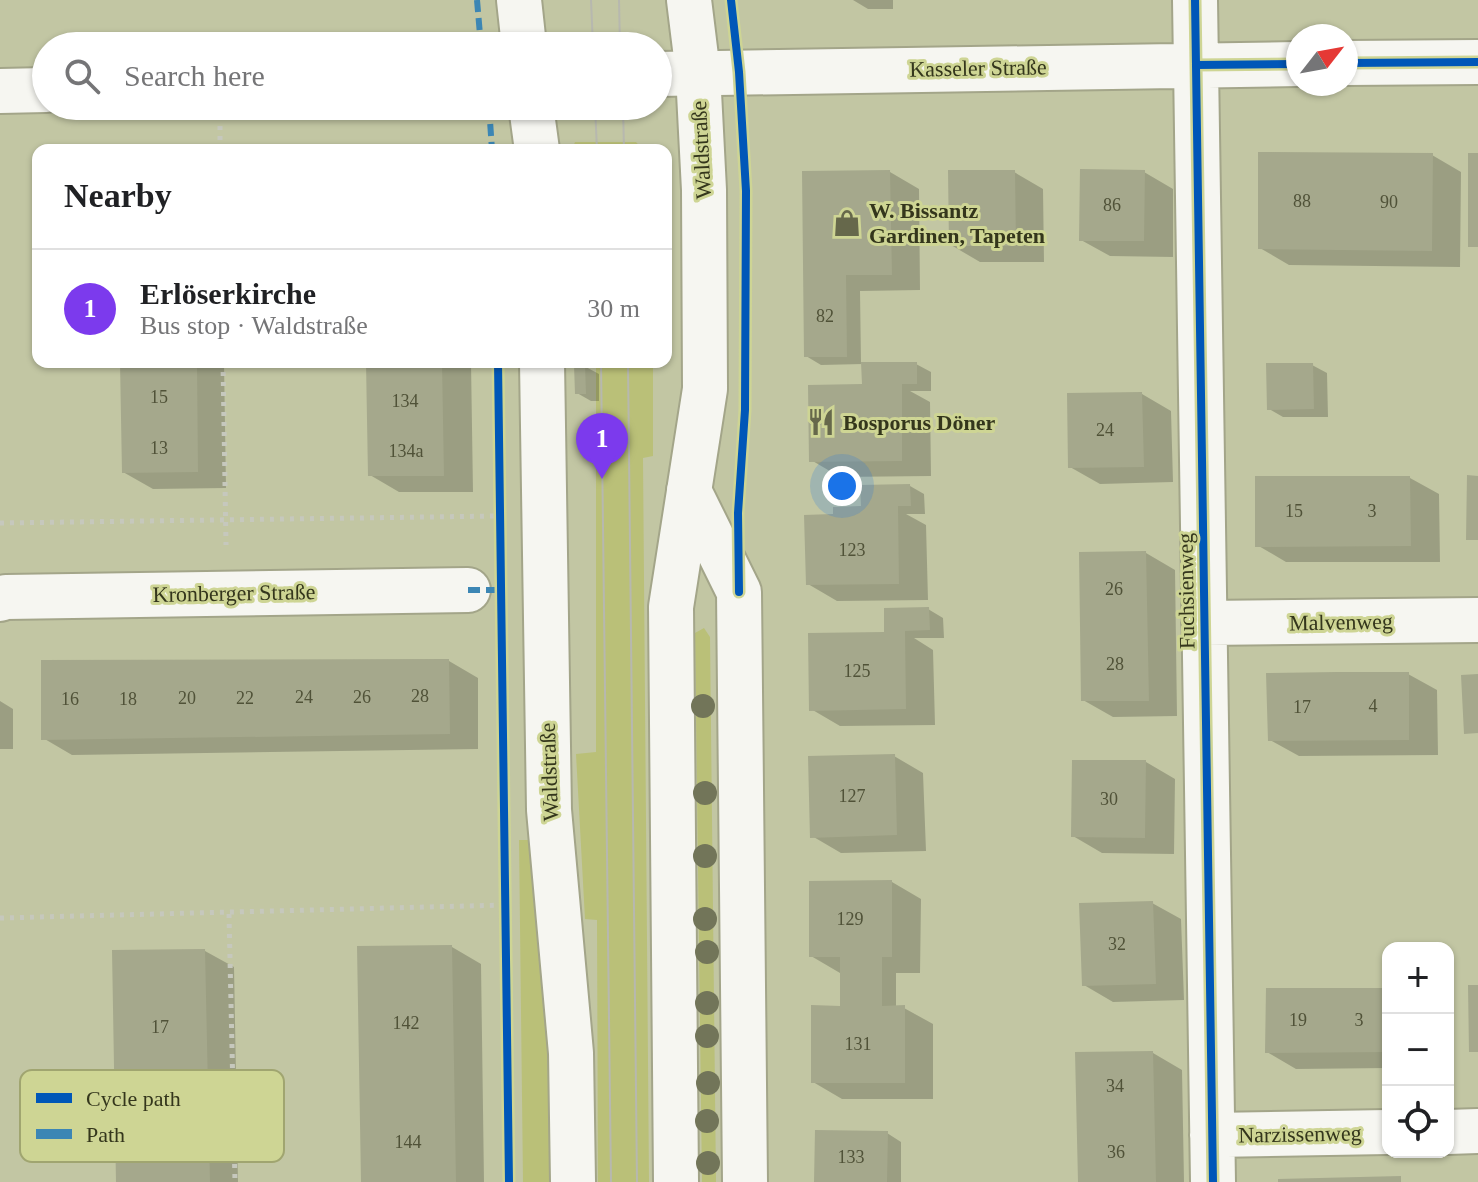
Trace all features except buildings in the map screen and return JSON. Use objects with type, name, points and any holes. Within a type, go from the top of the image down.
[{"type":"street","points":[[519,0],[522,32]]},
{"type":"street","name":"Waldstraße","points":[[676,1182],[671,607],[705,389],[704,190],[678,73],[689,0]]},
{"type":"street","name":"Fuchsienweg","points":[[1195,0],[1213,1182]]},
{"type":"street","points":[[1358,63],[1478,62]]},
{"type":"street","name":"Kasseler Straße","points":[[678,73],[1286,64]]},
{"type":"street","points":[[0,91],[32,90]]},
{"type":"street","points":[[533,120],[536,144]]},
{"type":"street","name":"Waldstraße","points":[[542,368],[549,810],[571,1053],[573,1182]]},
{"type":"street","points":[[689,491],[739,592],[745,1182]]},
{"type":"street","name":"Kronberger Straße","points":[[0,599],[468,590]]},
{"type":"street","name":"Malvenweg","points":[[1204,623],[1478,620]]},
{"type":"street","points":[[1454,1132],[1478,1131]]},
{"type":"street","name":"Narzissenweg","points":[[1212,1135],[1382,1132]]},
{"type":"path","points":[[220,120],[220,144]]},
{"type":"path","points":[[223,368],[226,594]]},
{"type":"path","points":[[0,523],[499,516]]},
{"type":"path","points":[[0,918],[505,905]]},
{"type":"path","points":[[229,914],[232,1070]]},
{"type":"path","points":[[235,1162],[235,1182]]},
{"type":"green space","points":[[636,142],[638,144],[574,144]]},
{"type":"green space","points":[[596,368],[653,368],[653,456],[643,458],[649,1182],[598,1182],[597,920],[585,919],[576,754],[596,752]]},
{"type":"green space","points":[[704,628],[710,637],[716,1182],[702,1182],[695,633]]},
{"type":"green space","points":[[519,840],[532,840],[553,1060],[553,1182],[523,1182]]},
{"type":"tram line","points":[[591,0],[592,32]]},
{"type":"tram line","points":[[619,0],[620,32]]},
{"type":"tram line","points":[[596,120],[597,144]]},
{"type":"tram line","points":[[623,120],[624,144]]},
{"type":"tram line","points":[[601,368],[611,1182]]},
{"type":"tram line","points":[[628,368],[637,1182]]},
{"type":"marked path","points":[[477,0],[480,32]]},
{"type":"marked path","points":[[490,120],[492,144]]},
{"type":"marked path","points":[[468,590],[500,590]]},
{"type":"cycle path","points":[[731,0],[746,191],[745,410],[738,513],[739,592]]},
{"type":"cycle path","points":[[1195,0],[1213,1182]]},
{"type":"cycle path","points":[[1358,63],[1478,62]]},
{"type":"cycle path","points":[[1196,65],[1286,64]]},
{"type":"cycle path","points":[[498,368],[509,1182]]},
{"type":"place","name":"W. Bissantz Gardinen, Tapeten","points":[[847,223]]},
{"type":"place","name":"Bosporus Döner","points":[[821,422]]},
{"type":"place","name":"Erlöserkirche","points":[[602,479]]}]
